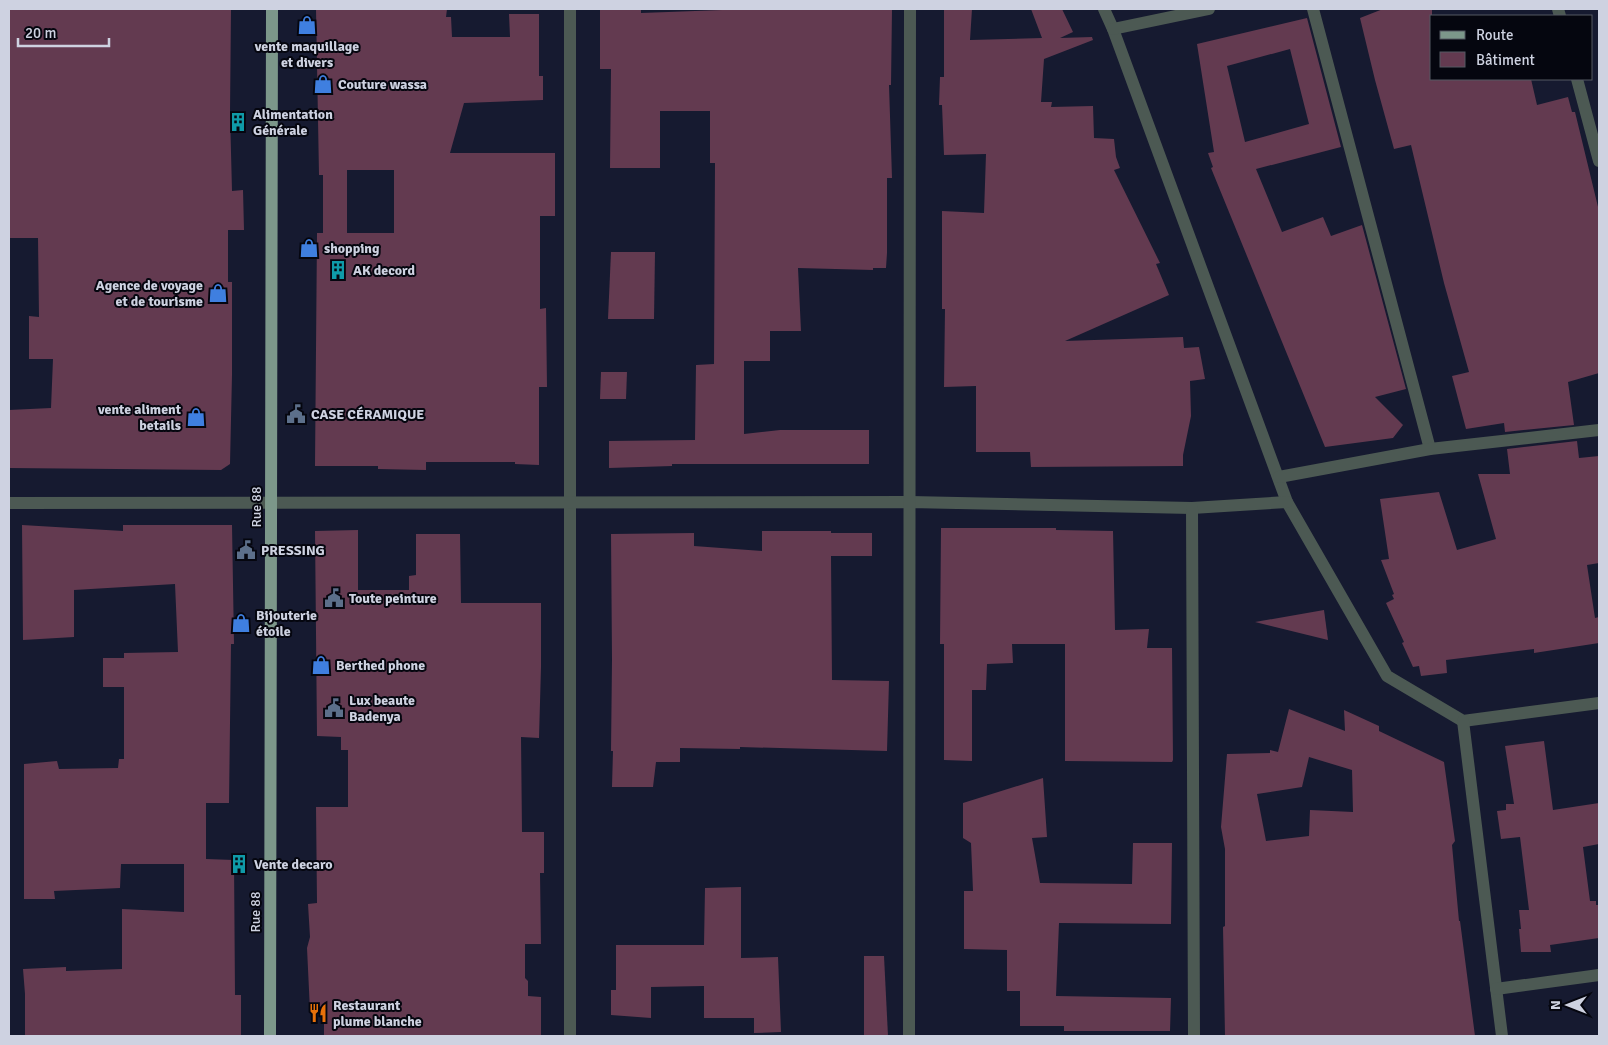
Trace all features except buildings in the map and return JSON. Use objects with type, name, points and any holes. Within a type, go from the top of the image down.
[{"type":"main road","name":"Rue 88","points":[[270,1036],[272,9]]},
{"type":"street","points":[[570,9],[570,1036]]},
{"type":"street","points":[[909,1036],[910,9]]},
{"type":"street","points":[[1104,9],[1287,502],[1387,676],[1463,721],[1599,703]]},
{"type":"street","points":[[1113,29],[1208,9]]},
{"type":"street","points":[[1313,9],[1430,449]]},
{"type":"street","points":[[1577,80],[1599,161]]},
{"type":"street","points":[[1279,477],[1430,449],[1599,430]]},
{"type":"street","points":[[9,503],[910,502],[1192,508],[1287,502]]},
{"type":"street","points":[[1192,508],[1194,1036]]},
{"type":"street","points":[[1463,721],[1502,1036]]},
{"type":"street","points":[[1496,989],[1599,975]]},
{"type":"place","name":"vente maquillage et divers","points":[[307,25]]},
{"type":"place","name":"Couture wassa","points":[[323,84]]},
{"type":"place","name":"Alimentation Générale","points":[[238,122]]},
{"type":"place","name":"shopping","points":[[309,248]]},
{"type":"place","name":"AK decord","points":[[338,270]]},
{"type":"place","name":"Agence de voyage et de tourisme","points":[[218,293]]},
{"type":"place","name":"CASE CÉRAMIQUE","points":[[296,414]]},
{"type":"place","name":"vente aliment betails","points":[[196,417]]},
{"type":"place","name":"PRESSING","points":[[246,550]]},
{"type":"place","name":"Toute peinture","points":[[334,598]]},
{"type":"place","name":"Bijouterie étoile","points":[[241,623]]},
{"type":"place","name":"Berthed phone","points":[[321,665]]},
{"type":"place","name":"Lux beaute Badenya","points":[[334,708]]},
{"type":"place","name":"Vente decaro","points":[[239,864]]},
{"type":"place","name":"Restaurant plume blanche","points":[[318,1013]]}]
